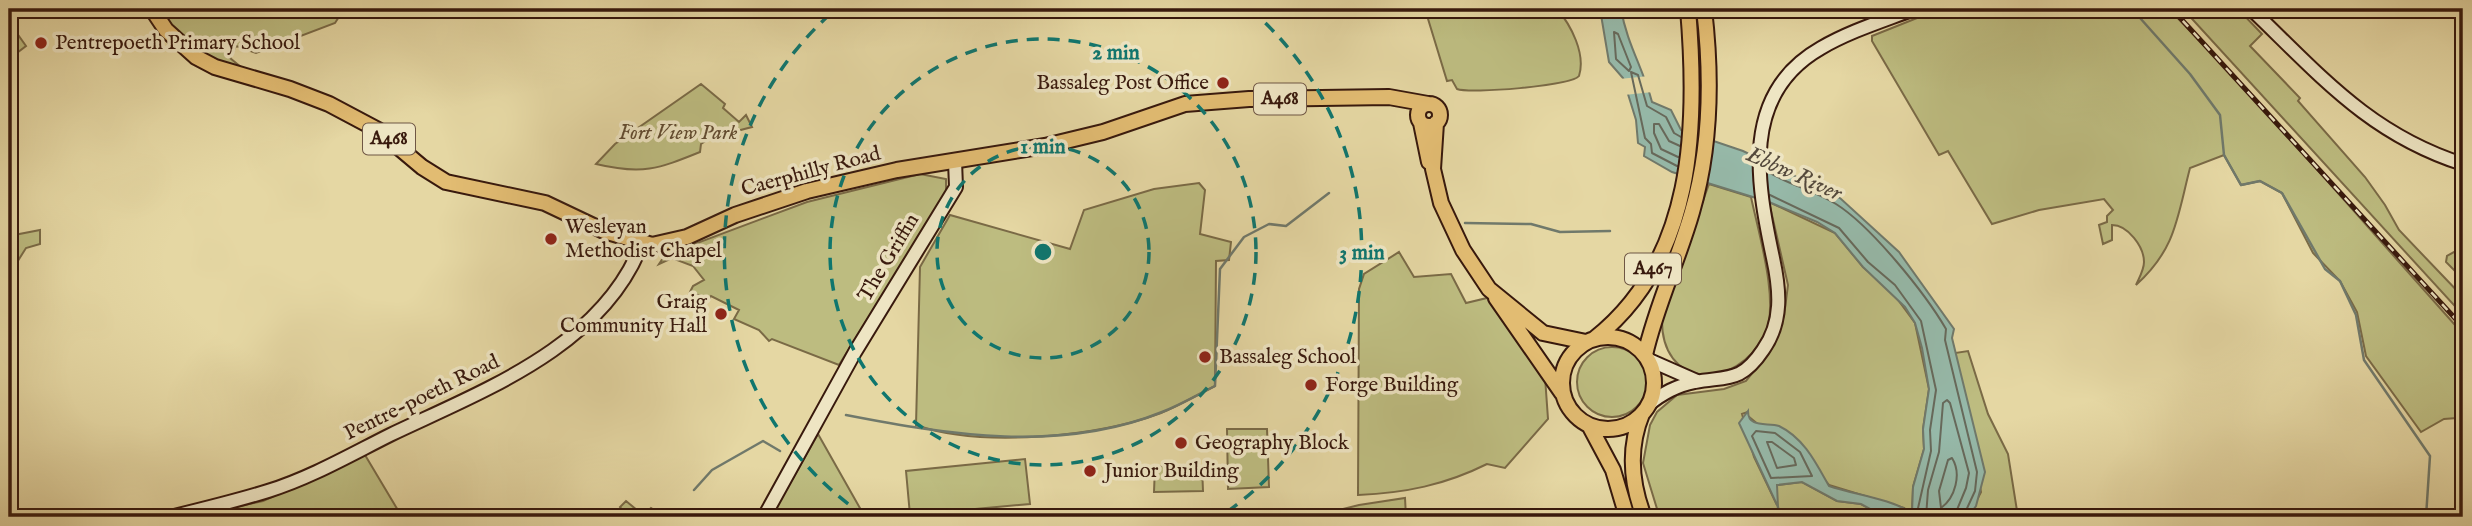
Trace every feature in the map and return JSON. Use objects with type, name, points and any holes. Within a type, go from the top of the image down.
[{"type":"main road","name":"Caerphilly Road","points":[[152,9],[166,30],[196,57],[215,67],[290,89],[329,104],[378,130],[422,167],[446,182],[545,203],[604,231],[642,243],[665,244],[735,215],[807,191],[897,170],[1045,146],[1103,132],[1185,103],[1249,99],[1402,97],[1428,104]]},
{"type":"main road","name":"A467","points":[[1590,340],[1626,312],[1640,295],[1665,247],[1684,183],[1692,118],[1688,9]]},
{"type":"main road","name":"A467","points":[[1646,357],[1655,314],[1678,253],[1698,187],[1709,87],[1704,9]]},
{"type":"main road","name":"Caerphilly Road","points":[[1376,98],[1392,102],[1428,126],[1436,123]]},
{"type":"main road","points":[[1433,169],[1436,123],[1440,117],[1438,109],[1428,104],[1420,107],[1419,120],[1428,160],[1448,221],[1504,314],[1532,348],[1572,412],[1589,425],[1605,429],[1621,426],[1645,409]]},
{"type":"main road","points":[[1493,294],[1543,333],[1590,340],[1622,339],[1646,357],[1654,381],[1632,455],[1637,498],[1644,517]]},
{"type":"main road","points":[[1563,394],[1566,364],[1590,340]]},
{"type":"main road","points":[[1589,425],[1613,470],[1628,517]]},
{"type":"street","points":[[1645,409],[1665,392],[1697,382],[1734,377],[1757,359],[1771,336],[1776,323],[1779,292],[1766,224],[1758,153],[1765,114],[1775,95],[1808,57],[1856,30],[1914,9]]},
{"type":"street","points":[[2251,9],[2374,122],[2419,148],[2463,164]]},
{"type":"street","name":"The Griffin","points":[[764,517],[843,373],[956,187],[956,161]]},
{"type":"street","name":"Pentre-poeth Road","points":[[170,517],[270,491],[318,470],[537,361],[572,337],[597,310],[632,270],[642,243]]},
{"type":"street","points":[[1646,357],[1697,382]]},
{"type":"green space","points":[[152,9],[344,9],[335,23],[256,53],[236,46],[230,58],[242,68],[215,67]]},
{"type":"green space","points":[[1425,9],[1557,9],[1579,49],[1579,76],[1558,83],[1520,88],[1457,89],[1452,80],[1447,81]]},
{"type":"green space","points":[[1953,9],[2169,9],[2242,85],[2463,334],[2463,408],[2457,418],[2444,419],[2421,432],[2366,356],[2357,312],[2340,281],[2313,253],[2282,193],[2260,181],[2241,185],[2224,155],[2190,168],[2178,218],[2167,245],[2149,272],[2136,285],[2144,265],[2141,250],[2129,233],[2112,225],[2112,240],[2103,244],[2099,225],[2107,222],[2107,216],[2113,210],[2104,199],[2039,210],[1992,224],[1948,151],[1939,155],[1872,41],[1872,36],[1917,18]]},
{"type":"green space","points":[[2183,9],[2238,9],[2262,34],[2250,46],[2300,98],[2298,101],[2365,177],[2399,230],[2463,297],[2463,315]]},
{"type":"green space","points":[[9,22],[26,46],[9,59]]},
{"type":"green space","name":"Fort View Park","points":[[701,84],[725,104],[723,108],[739,122],[746,115],[752,127],[710,138],[701,144],[700,152],[661,166],[638,170],[596,164],[615,144]]},
{"type":"green space","points":[[920,174],[946,179],[946,193],[839,365],[772,339],[769,341],[759,330],[734,319],[739,310],[711,296],[709,299],[690,292],[693,286],[704,280],[693,266],[672,258],[659,264],[665,255],[807,202]]},
{"type":"green space","points":[[1199,183],[1205,190],[1200,234],[1231,242],[1229,260],[1216,261],[1215,386],[1161,413],[1105,428],[1072,433],[1005,438],[943,432],[916,425],[920,267],[950,215],[1070,249],[1084,210],[1154,189]]},
{"type":"green space","points":[[1709,184],[1751,197],[1766,267],[1770,304],[1765,334],[1752,353],[1737,366],[1719,373],[1702,374],[1686,370],[1673,358],[1664,341],[1662,316]]},
{"type":"green space","points":[[1769,202],[1835,233],[1863,267],[1890,289],[1915,323],[1929,389],[1923,429],[1924,449],[1913,487],[1912,514],[1904,508],[1829,485],[1777,426],[1759,425],[1748,416],[1748,412],[1742,414],[1754,457],[1777,505],[1777,485],[1802,482],[1837,501],[1861,504],[1885,517],[1662,517],[1658,512],[1643,463],[1650,425],[1657,412],[1677,395],[1724,389],[1746,381],[1771,350],[1784,316],[1788,285]]},
{"type":"green space","points":[[9,212],[14,235],[40,230],[40,244],[26,248],[9,275]]},
{"type":"green space","points":[[2463,247],[2463,273],[2456,272],[2446,262],[2447,256]]},
{"type":"green space","points":[[1399,252],[1414,277],[1451,274],[1466,303],[1487,298],[1545,377],[1548,419],[1505,468],[1487,464],[1424,487],[1358,495],[1359,289],[1364,274]]},
{"type":"green space","points":[[1612,347],[1637,357],[1647,382],[1637,407],[1612,417],[1587,407],[1577,382],[1587,357]]},
{"type":"green space","points":[[1968,351],[1988,414],[2008,454],[2018,517],[1968,517],[1981,492],[1955,353]]},
{"type":"green space","points":[[1227,429],[1267,429],[1269,487],[1228,489]]},
{"type":"green space","points":[[818,434],[865,517],[771,517]]},
{"type":"green space","points":[[365,455],[402,517],[190,517],[263,501]]},
{"type":"green space","points":[[1025,459],[1030,504],[910,515],[906,471]]},
{"type":"green space","points":[[1155,466],[1202,466],[1203,491],[1154,492]]},
{"type":"green space","points":[[1405,498],[1406,517],[1311,517],[1359,505]]},
{"type":"green space","points":[[626,501],[643,515],[651,508],[665,517],[620,517],[624,512],[620,507]]},
{"type":"water","points":[[1600,9],[1621,9],[1627,34],[1652,102],[1671,110],[1681,130],[1743,151],[1840,198],[1899,252],[1954,329],[1952,338],[1985,472],[1976,506],[1968,517],[1885,517],[1861,504],[1837,501],[1802,482],[1777,485],[1778,507],[1739,423],[1748,411],[1749,417],[1755,423],[1779,426],[1796,437],[1829,486],[1882,500],[1912,513],[1913,487],[1924,449],[1923,429],[1929,389],[1915,323],[1905,307],[1863,267],[1835,233],[1817,222],[1769,202],[1672,172],[1644,156],[1645,147],[1638,143],[1636,120],[1623,78],[1609,62]]},
{"type":"pier","points":[[1649,76],[1653,92],[1624,95],[1619,79]]},
{"type":"waterway","points":[[2132,9],[2190,74],[2220,115],[2224,155],[2241,185],[2260,181],[2282,193],[2325,269],[2340,281],[2356,315],[2364,360],[2430,456],[2426,517]]},
{"type":"waterway","points":[[846,415],[965,434],[1045,436],[1084,433],[1124,425],[1162,412],[1215,386],[1220,269],[1244,237],[1269,224],[1286,226],[1329,193]]},
{"type":"waterway","points":[[1465,223],[1531,224],[1560,232],[1610,231]]},
{"type":"waterway","points":[[694,490],[712,470],[763,441],[780,451]]},
{"type":"waterway","points":[[2459,517],[2463,491]]},
{"type":"waterway","points":[[1778,507],[1779,517]]},
{"type":"railway","points":[[2172,9],[2463,327]]},
{"type":"place","name":"Pentrepoeth Primary School","points":[[41,43]]},
{"type":"place","name":"Bassaleg Post Office","points":[[1223,83]]},
{"type":"place","name":"Wesleyan Methodist Chapel","points":[[551,239]]},
{"type":"place","name":"Graig Community Hall","points":[[721,314]]},
{"type":"place","name":"Bassaleg School","points":[[1205,357]]},
{"type":"place","name":"Forge Building","points":[[1311,385]]},
{"type":"place","name":"Geography Block","points":[[1181,443]]},
{"type":"place","name":"Junior Building","points":[[1090,471]]},
{"type":"water label","name":"Ebbw River","points":[[1794,174]]}]
